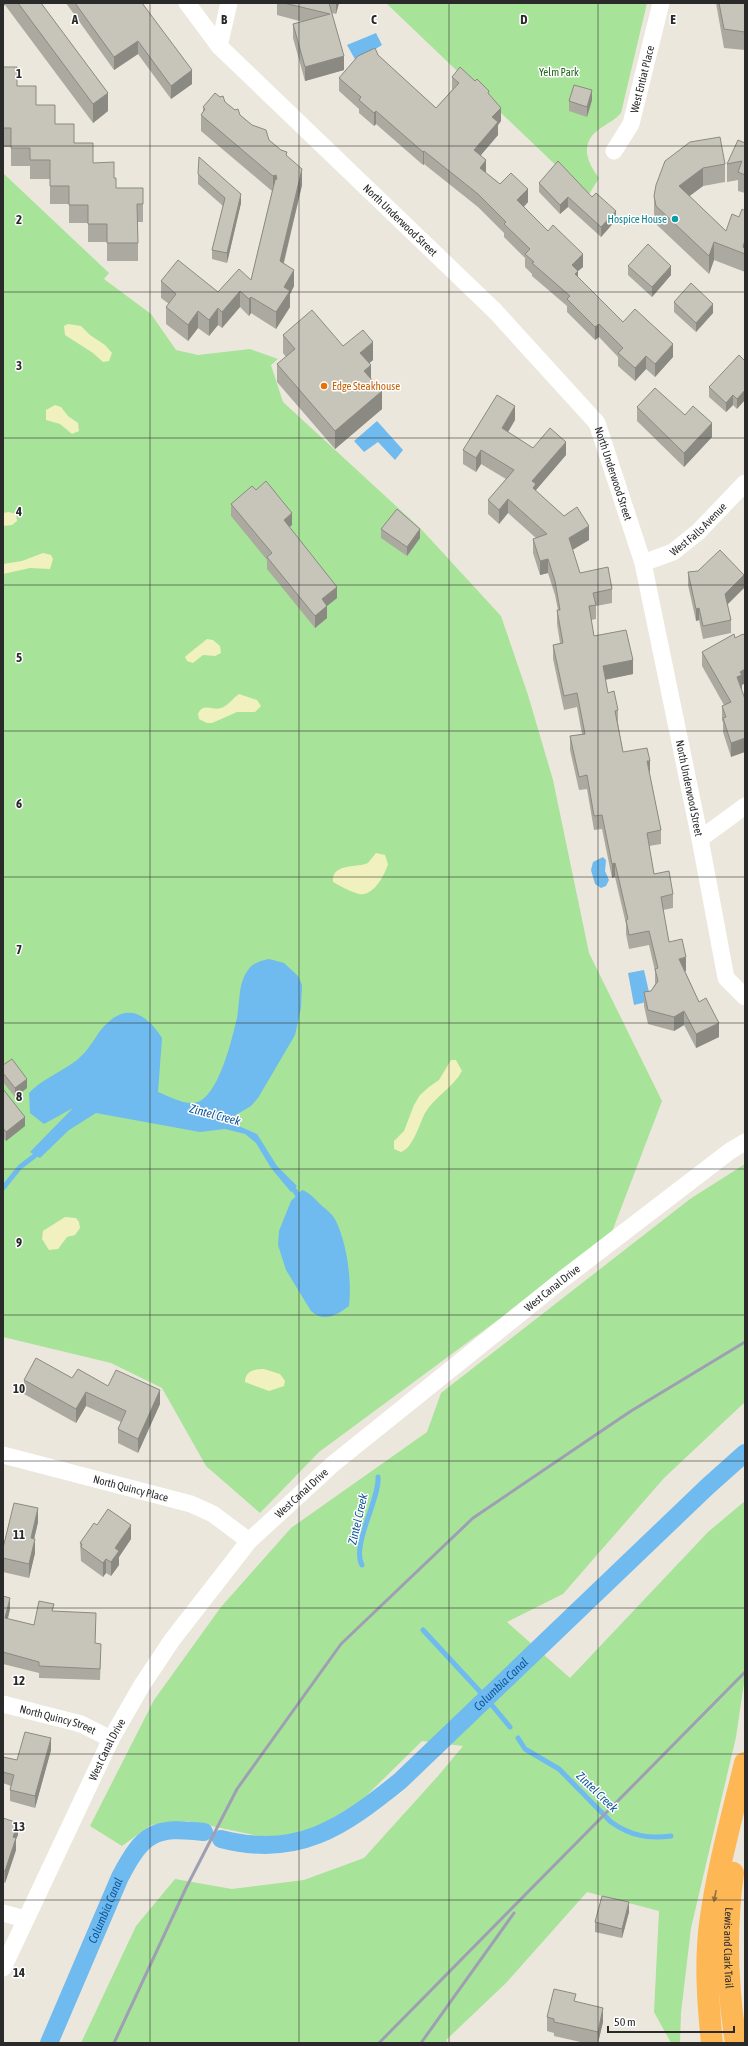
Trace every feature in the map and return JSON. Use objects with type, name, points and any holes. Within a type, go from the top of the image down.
[{"type":"highway","points":[[712,2043],[708,2000],[710,1924],[719,1873],[745,1763]]},
{"type":"highway","name":"Lewis and Clark Trail","points":[[736,2043],[729,1988],[727,1926],[745,1782]]},
{"type":"street","name":"North Underwood Street","points":[[187,3],[219,46],[495,312],[598,423],[643,563],[700,839],[726,978],[745,997]]},
{"type":"street","points":[[219,46],[229,3]]},
{"type":"street","name":"West Entiat Place","points":[[614,151],[631,124],[661,3]]},
{"type":"street","name":"West Falls Avenue","points":[[643,563],[673,552],[698,532],[745,482]]},
{"type":"street","points":[[700,839],[745,806]]},
{"type":"street","name":"West Canal Drive","points":[[3,1968],[25,1918],[110,1739],[142,1685],[172,1640],[249,1541],[333,1464],[544,1294],[730,1151],[745,1142]]},
{"type":"street","name":"North Quincy Place","points":[[3,1455],[191,1504],[213,1514],[249,1541]]},
{"type":"street","name":"North Quincy Street","points":[[3,1704],[81,1724],[110,1739]]},
{"type":"street","points":[[3,1913],[25,1918]]},
{"type":"green space","name":"Yelm Park","points":[[386,3],[647,3],[621,113],[596,132],[588,144],[587,150],[590,164],[599,178],[588,196]]},
{"type":"green space","points":[[3,173],[109,273],[104,279],[151,314],[176,350],[198,355],[250,349],[278,359],[271,365],[283,402],[421,529],[501,616],[528,695],[553,780],[589,953],[662,1101],[610,1237],[319,1452],[260,1513],[206,1466],[162,1388],[111,1363],[3,1337]]},
{"type":"green space","points":[[745,1164],[745,1402],[664,1478],[563,1594],[507,1622],[570,1678],[708,1532],[745,1501],[745,1676],[736,1737],[691,1928],[681,2013],[680,2043],[671,2043],[654,2012],[659,1911],[587,1892],[506,1983],[446,2040],[448,2043],[81,2043],[136,1926],[175,1879],[232,1889],[304,1880],[364,1858],[463,1746],[422,1741],[362,1800],[308,1833],[268,1838],[188,1821],[151,1825],[122,1846],[90,1826],[154,1700],[221,1607],[291,1528],[427,1432],[441,1393],[690,1199]]},
{"type":"sand","points":[[68,324],[81,326],[90,335],[105,345],[112,353],[109,361],[103,362],[93,353],[65,335],[64,326]]},
{"type":"sand","points":[[55,405],[61,407],[68,416],[78,423],[79,431],[72,434],[60,424],[46,420],[46,410]]},
{"type":"sand","points":[[9,512],[16,514],[17,521],[12,525],[3,526],[3,513]]},
{"type":"sand","points":[[43,553],[51,555],[53,559],[50,569],[30,568],[3,574],[3,564],[22,561]]},
{"type":"sand","points":[[207,639],[213,640],[220,646],[221,653],[215,656],[203,655],[193,663],[187,661],[185,657]]},
{"type":"sand","points":[[239,694],[257,700],[261,706],[255,712],[237,712],[212,723],[207,723],[199,719],[198,714],[202,708],[221,708],[226,706]]},
{"type":"sand","points":[[376,853],[385,855],[388,864],[384,874],[374,889],[364,894],[359,894],[333,882],[333,876],[340,869],[368,863]]},
{"type":"sand","points":[[451,1060],[456,1060],[462,1071],[454,1082],[429,1107],[409,1146],[401,1152],[394,1149],[394,1141],[404,1131],[414,1105],[420,1095],[439,1080]]},
{"type":"sand","points":[[65,1217],[76,1218],[79,1222],[80,1228],[75,1235],[67,1237],[58,1249],[49,1250],[42,1239],[43,1231]]},
{"type":"sand","points":[[257,1369],[264,1369],[280,1374],[285,1381],[284,1386],[269,1391],[245,1382],[245,1378],[248,1373]]},
{"type":"water","points":[[376,33],[382,45],[356,61],[347,45]]},
{"type":"water","points":[[377,421],[403,450],[395,460],[378,442],[364,452],[354,441]]},
{"type":"water","points":[[603,857],[606,860],[605,871],[609,880],[606,886],[601,888],[595,884],[591,870],[593,862]]},
{"type":"water","points":[[269,959],[284,963],[298,976],[302,985],[301,1008],[295,1035],[258,1098],[251,1106],[234,1116],[234,1124],[257,1134],[277,1166],[297,1186],[291,1192],[271,1168],[256,1143],[245,1134],[225,1129],[200,1132],[96,1113],[69,1130],[40,1158],[30,1152],[73,1108],[44,1124],[30,1113],[29,1093],[40,1083],[81,1057],[100,1031],[109,1022],[117,1016],[125,1013],[133,1013],[141,1016],[155,1028],[162,1038],[158,1092],[189,1103],[202,1100],[210,1092],[217,1081],[232,1040],[237,1018],[242,981],[254,964]]},
{"type":"water","points":[[644,970],[651,1001],[634,1005],[628,973]]},
{"type":"water","points":[[302,1190],[311,1195],[334,1218],[340,1230],[346,1251],[350,1285],[349,1306],[335,1315],[321,1317],[311,1311],[286,1270],[278,1245],[279,1231],[291,1201]]},
{"type":"building","points":[[18,3],[41,3],[108,93],[93,104]]},
{"type":"building","points":[[75,3],[142,3],[192,70],[171,86],[138,41],[114,57]]},
{"type":"building","points":[[284,3],[329,3],[344,56],[305,67],[293,24],[330,14]]},
{"type":"building","points":[[719,3],[745,3],[745,32],[724,29]]},
{"type":"building","points":[[375,48],[378,55],[436,108],[459,83],[452,77],[460,67],[475,81],[477,79],[489,91],[488,93],[501,108],[492,117],[498,122],[474,150],[486,160],[480,168],[500,184],[511,173],[528,189],[517,200],[548,231],[553,225],[583,254],[572,265],[578,271],[575,274],[623,322],[635,309],[673,344],[655,364],[646,356],[635,368],[618,353],[623,348],[599,324],[595,327],[567,299],[570,296],[532,263],[534,262],[525,254],[530,249],[504,224],[506,222],[478,194],[424,151],[423,152],[376,111],[374,113],[359,100],[361,97],[339,78],[358,56]]},
{"type":"building","points":[[3,67],[17,67],[17,86],[36,86],[36,105],[55,105],[55,124],[74,124],[74,143],[93,143],[93,163],[114,162],[114,178],[116,178],[116,188],[143,188],[143,204],[137,204],[138,243],[107,243],[107,224],[88,224],[88,205],[69,205],[69,186],[50,186],[50,160],[30,160],[30,148],[11,148],[11,128],[3,128]]},
{"type":"building","points":[[574,85],[592,90],[587,107],[569,101]]},
{"type":"building","points":[[215,93],[220,97],[223,96],[225,102],[235,110],[238,109],[240,115],[252,125],[266,130],[269,140],[281,150],[287,152],[286,155],[302,169],[280,261],[294,270],[284,287],[290,291],[276,312],[251,297],[249,299],[240,291],[222,312],[218,308],[209,320],[198,311],[188,325],[166,307],[176,294],[161,281],[178,260],[218,292],[239,269],[251,280],[275,180],[277,179],[276,175],[273,176],[201,115],[205,109],[203,107]]},
{"type":"building","points":[[720,137],[725,164],[703,168],[679,186],[726,231],[732,214],[739,217],[742,209],[745,211],[745,240],[743,247],[745,249],[745,254],[714,242],[709,256],[656,206],[654,196],[656,185],[665,161],[690,142]]},
{"type":"building","points":[[738,140],[745,143],[745,175],[738,172],[742,161],[727,164]]},
{"type":"building","points":[[199,157],[241,194],[227,253],[212,250],[225,198],[198,174]]},
{"type":"building","points":[[558,161],[592,197],[596,193],[616,211],[601,227],[568,197],[560,205],[539,183]]},
{"type":"building","points":[[648,244],[671,266],[652,287],[628,266]]},
{"type":"building","points":[[691,283],[713,304],[696,323],[674,302]]},
{"type":"building","name":"Edge Steakhouse","points":[[312,310],[343,346],[363,330],[373,342],[360,353],[371,365],[364,371],[382,391],[335,431],[277,364],[295,349],[283,335]]},
{"type":"building","points":[[739,355],[745,361],[745,390],[737,399],[733,395],[726,403],[709,387]]},
{"type":"building","points":[[655,388],[685,415],[693,406],[712,423],[684,453],[637,407]]},
{"type":"building","points":[[497,395],[515,406],[502,428],[533,448],[550,428],[566,442],[532,481],[536,484],[533,488],[564,516],[577,507],[589,526],[569,538],[580,573],[608,567],[612,589],[593,593],[596,605],[589,606],[594,636],[626,630],[633,660],[603,666],[608,693],[614,691],[618,710],[615,711],[623,752],[647,748],[650,761],[647,761],[661,830],[647,833],[654,874],[669,871],[673,894],[661,897],[669,942],[682,939],[686,957],[679,959],[699,1002],[706,998],[719,1023],[696,1034],[684,1011],[674,1017],[648,1010],[644,992],[651,991],[658,981],[655,969],[658,968],[649,931],[629,935],[626,920],[628,919],[615,863],[612,864],[602,815],[594,816],[587,775],[579,777],[570,736],[585,734],[577,693],[564,696],[553,645],[563,643],[557,610],[560,610],[555,581],[548,559],[540,561],[533,539],[547,534],[508,499],[499,510],[488,500],[514,470],[481,450],[476,458],[463,450]]},
{"type":"building","points":[[266,481],[292,513],[284,520],[337,587],[322,599],[327,606],[315,616],[267,557],[272,553],[231,504],[252,486],[256,490]]},
{"type":"building","points":[[397,509],[420,529],[407,547],[381,529]]},
{"type":"building","points":[[720,550],[744,575],[725,594],[731,620],[703,626],[699,608],[696,609],[688,572],[698,571]]},
{"type":"building","points":[[734,634],[735,638],[743,634],[745,636],[745,669],[740,672],[742,675],[737,677],[745,699],[745,738],[731,743],[723,718],[726,717],[722,706],[731,702],[702,652]]},
{"type":"building","points":[[12,1059],[27,1079],[15,1088],[3,1073],[3,1065]]},
{"type":"building","points":[[3,1089],[25,1117],[6,1132],[3,1128]]},
{"type":"building","points":[[36,1358],[72,1378],[78,1369],[108,1386],[116,1370],[160,1390],[138,1439],[118,1429],[126,1411],[86,1392],[76,1409],[24,1380]]},
{"type":"building","points":[[14,1503],[38,1508],[31,1538],[35,1539],[29,1564],[3,1558],[3,1548]]},
{"type":"building","points":[[108,1509],[131,1525],[115,1548],[119,1551],[111,1562],[106,1559],[103,1563],[81,1547],[82,1544],[80,1543],[94,1523],[97,1525]]},
{"type":"building","points":[[3,1596],[10,1598],[5,1618],[34,1625],[39,1601],[54,1604],[52,1611],[96,1613],[95,1643],[101,1644],[100,1669],[39,1666],[39,1662],[3,1652]]},
{"type":"building","points":[[25,1732],[51,1738],[35,1796],[10,1790],[14,1775],[3,1772],[3,1757],[17,1760]]},
{"type":"building","points":[[3,1818],[18,1823],[13,1837],[16,1838],[5,1871],[3,1870]]},
{"type":"building","points":[[602,1896],[629,1902],[622,1929],[595,1922]]},
{"type":"building","points":[[554,1989],[576,1994],[574,2001],[603,2008],[598,2032],[554,2022],[554,2019],[547,2017]]},
{"type":"waterway","name":"Zintel Creek","points":[[3,1188],[20,1167],[41,1151]]},
{"type":"waterway","name":"Zintel Creek","points":[[291,1185],[301,1200]]},
{"type":"waterway","name":"Columbia Canal","points":[[221,1839],[248,1844],[273,1845],[296,1842],[318,1835],[339,1825],[379,1798],[400,1781],[707,1487],[745,1453]]},
{"type":"waterway","name":"Zintel Creek","points":[[362,1565],[360,1546],[375,1497],[378,1477]]},
{"type":"waterway","name":"Zintel Creek","points":[[423,1630],[485,1697],[510,1727]]},
{"type":"waterway","name":"Zintel Creek","points":[[518,1738],[525,1749],[559,1769],[611,1822],[618,1827],[647,1837],[671,1836]]},
{"type":"waterway","name":"Columbia Canal","points":[[49,2043],[120,1877],[136,1851],[152,1836],[162,1832],[173,1830],[204,1832]]},
{"type":"railway","points":[[114,2043],[186,1888],[237,1789],[341,1644],[473,1518],[631,1411],[745,1342]]},
{"type":"railway","points":[[379,2043],[745,1672]]},
{"type":"railway","points":[[421,2043],[514,1913]]},
{"type":"place","name":"Hospice House","points":[[675,219]]},
{"type":"place","name":"Edge Steakhouse","points":[[324,386]]}]
